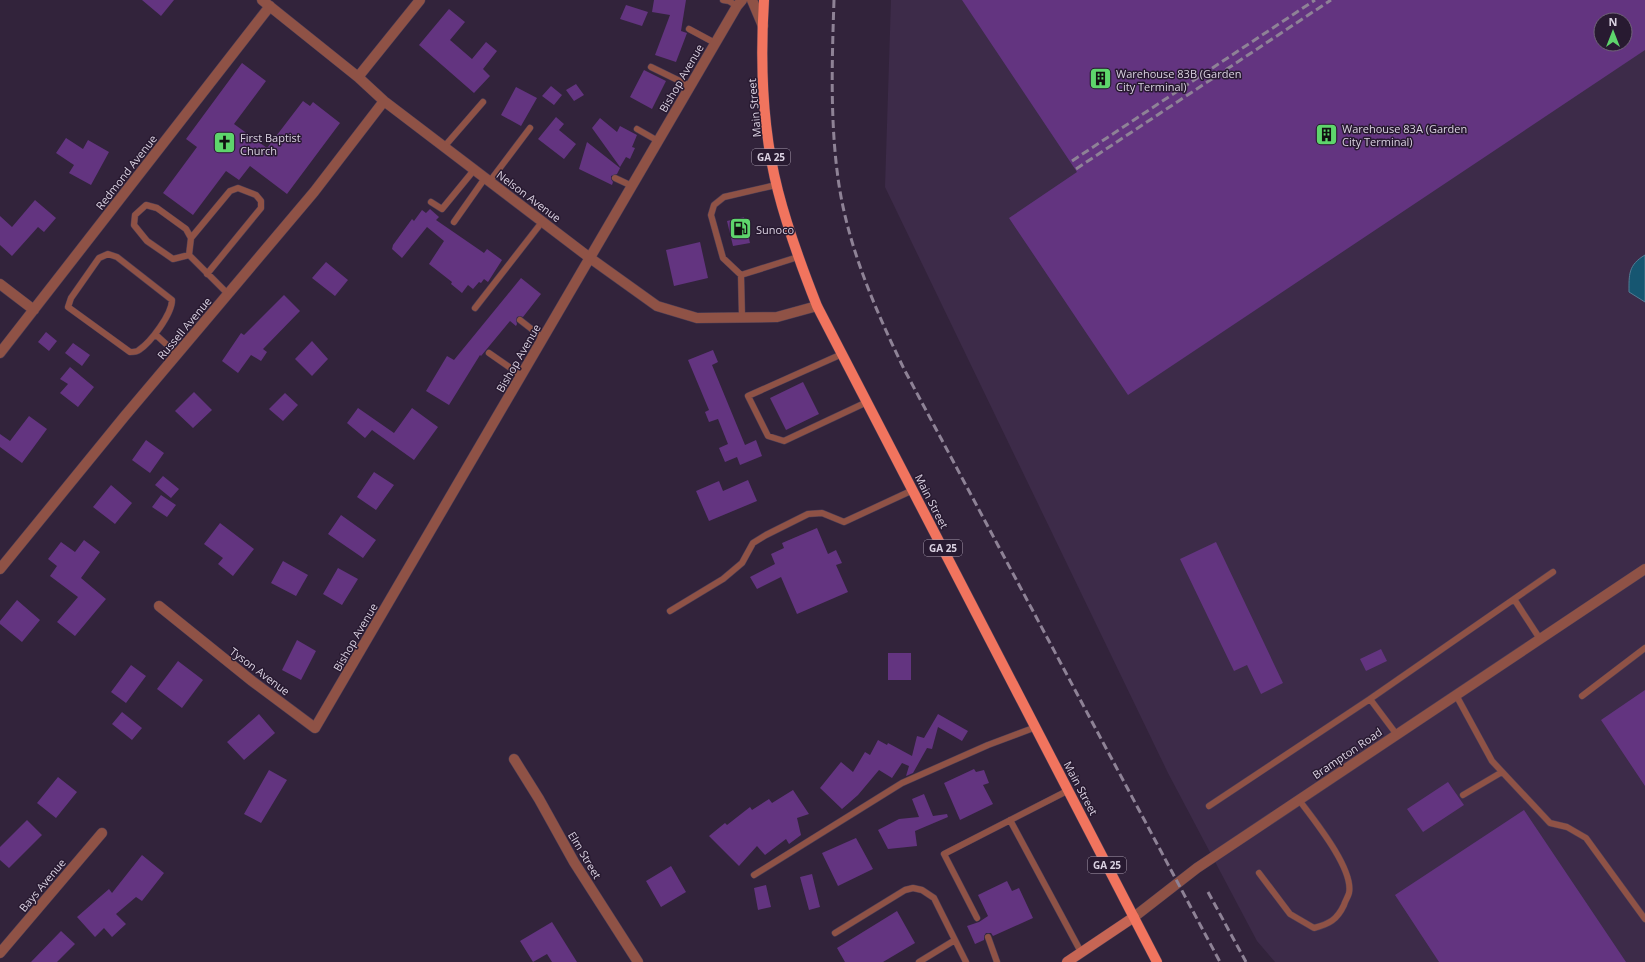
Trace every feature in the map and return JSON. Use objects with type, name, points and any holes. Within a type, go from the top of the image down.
[{"type":"main road","name":"Main Street","points":[[764,0],[762,26],[763,81],[766,126],[776,185],[790,235],[817,306],[1157,962]]},
{"type":"main road","name":"Brampton Road","points":[[1067,962],[1134,917]]},
{"type":"street","points":[[358,77],[420,0]]},
{"type":"street","name":"Main Street","points":[[752,0],[762,26]]},
{"type":"street","name":"Nelson Avenue","points":[[266,3],[358,77],[384,101],[542,222],[657,306],[697,318],[777,317],[817,306]]},
{"type":"street","name":"Redmond Avenue","points":[[0,352],[34,310],[266,3]]},
{"type":"street","name":"Bishop Avenue","points":[[316,728],[739,3]]},
{"type":"street","name":"Russell Avenue","points":[[0,569],[124,416],[314,192],[384,101]]},
{"type":"street","points":[[0,284],[34,310]]},
{"type":"street","name":"Brampton Road","points":[[1134,917],[1197,868],[1645,569]]},
{"type":"street","name":"Tyson Avenue","points":[[159,606],[252,681],[316,728]]},
{"type":"street","name":"Elm Street","points":[[514,759],[574,862],[638,962]]},
{"type":"street","name":"Bays Avenue","points":[[0,953],[102,832]]},
{"type":"lane","points":[[723,0],[739,3]]},
{"type":"lane","points":[[689,30],[715,44]]},
{"type":"lane","points":[[651,68],[690,86]]},
{"type":"lane","points":[[444,147],[483,102]]},
{"type":"lane","points":[[454,222],[530,128]]},
{"type":"lane","points":[[637,129],[658,141]]},
{"type":"lane","points":[[431,202],[442,210],[474,170]]},
{"type":"lane","points":[[615,178],[632,186]]},
{"type":"lane","points":[[742,317],[741,275],[723,258],[711,215],[714,205],[724,197],[776,185]]},
{"type":"lane","points":[[189,255],[191,238],[230,191],[238,188],[256,195],[261,201],[260,208],[207,274]]},
{"type":"lane","points":[[189,255],[173,259],[147,241],[134,225],[135,215],[146,205],[157,208],[186,229],[191,238]]},
{"type":"lane","points":[[475,308],[542,222]]},
{"type":"lane","points":[[108,254],[117,257],[172,300],[172,307],[155,334],[138,351],[130,352],[68,307],[71,298],[99,258],[108,254]]},
{"type":"lane","points":[[189,255],[228,294]]},
{"type":"lane","points":[[741,275],[798,257]]},
{"type":"lane","points":[[520,320],[544,338]]},
{"type":"lane","points":[[155,334],[177,354]]},
{"type":"lane","points":[[489,353],[522,376]]},
{"type":"lane","points":[[842,354],[748,396],[768,436],[784,441],[867,402]]},
{"type":"lane","points":[[670,610],[723,579],[742,563],[753,543],[808,514],[822,513],[844,522],[913,490]]},
{"type":"lane","points":[[1209,806],[1370,699],[1553,572]]},
{"type":"lane","points":[[1514,599],[1540,640]]},
{"type":"lane","points":[[1582,696],[1645,648]]},
{"type":"lane","points":[[1456,695],[1492,761],[1550,823],[1567,827],[1586,838],[1645,919]]},
{"type":"lane","points":[[1370,699],[1396,735]]},
{"type":"lane","points":[[754,874],[902,783],[988,745],[1036,727]]},
{"type":"lane","points":[[1463,796],[1502,772]]},
{"type":"lane","points":[[977,918],[944,854],[1069,790]]},
{"type":"lane","points":[[1259,873],[1290,914],[1314,928],[1328,925],[1341,911],[1349,893],[1346,870],[1327,838],[1299,800]]},
{"type":"lane","points":[[1010,820],[1081,952]]},
{"type":"lane","points":[[835,933],[905,890],[913,888],[922,890],[934,898],[966,962]]},
{"type":"lane","points":[[988,937],[997,962]]},
{"type":"lane","points":[[919,962],[955,940]]},
{"type":"shaded area","points":[[891,0],[1645,0],[1645,962],[1275,962],[1257,941],[1168,773],[885,187]]},
{"type":"water","points":[[1645,255],[1645,302],[1629,292],[1629,286],[1632,267]]},
{"type":"building","points":[[142,0],[174,0],[161,16]]},
{"type":"building","points":[[654,0],[686,0],[681,31],[687,33],[676,62],[655,55],[670,15],[652,12]]},
{"type":"building","name":"Warehouse 83A (Garden City Terminal)","points":[[962,0],[1645,0],[1645,50],[1128,395],[1009,218],[1077,172]]},
{"type":"building","points":[[626,5],[648,12],[642,26],[620,19]]},
{"type":"building","points":[[449,9],[465,22],[450,40],[472,59],[486,42],[497,51],[483,69],[490,76],[474,93],[419,45]]},
{"type":"building","name":"First Baptist Church","points":[[242,63],[266,81],[234,124],[267,148],[303,101],[310,106],[313,102],[340,123],[287,194],[250,166],[239,180],[226,171],[193,215],[163,193],[197,147],[186,139]]},
{"type":"building","points":[[644,70],[666,81],[652,109],[630,97]]},
{"type":"building","points":[[576,84],[584,95],[574,101],[566,90]]},
{"type":"building","points":[[551,86],[562,95],[554,105],[542,96]]},
{"type":"building","points":[[516,87],[537,98],[521,126],[501,115]]},
{"type":"building","points":[[556,117],[564,124],[559,130],[576,144],[564,159],[538,139]]},
{"type":"building","points":[[600,118],[617,132],[620,126],[637,135],[632,147],[635,148],[630,159],[626,157],[620,167],[592,128]]},
{"type":"building","points":[[66,138],[83,149],[88,140],[109,152],[91,185],[69,173],[74,165],[56,153]]},
{"type":"building","points":[[587,142],[620,168],[617,174],[611,176],[613,182],[612,185],[579,169]]},
{"type":"building","points":[[35,200],[56,218],[44,232],[38,227],[12,256],[0,245],[0,216],[12,227]]},
{"type":"building","points":[[430,209],[439,217],[436,220],[484,253],[487,249],[502,260],[488,282],[484,279],[473,289],[468,285],[462,293],[451,284],[452,282],[429,264],[444,241],[427,227],[402,258],[392,249],[393,245],[412,219],[414,221],[422,210],[426,213]]},
{"type":"building","points":[[744,217],[750,243],[733,246],[727,221]]},
{"type":"building","points":[[700,242],[708,278],[674,286],[666,250]]},
{"type":"building","points":[[326,262],[348,280],[335,296],[312,278]]},
{"type":"building","points":[[521,278],[541,294],[523,317],[517,317],[516,326],[510,321],[481,356],[480,355],[449,405],[426,391],[447,356],[454,360]]},
{"type":"building","points":[[284,295],[300,311],[263,349],[267,352],[261,361],[251,355],[238,373],[222,361],[241,333],[244,335]]},
{"type":"building","points":[[46,332],[57,341],[49,351],[38,342]]},
{"type":"building","points":[[312,341],[328,359],[312,376],[295,359]]},
{"type":"building","points":[[73,343],[90,355],[82,366],[65,353]]},
{"type":"building","points":[[713,350],[718,362],[712,365],[745,445],[756,440],[762,456],[740,465],[737,457],[725,462],[719,448],[728,444],[718,419],[709,422],[705,412],[709,410],[688,360]]},
{"type":"building","points":[[70,367],[94,387],[78,407],[60,393],[68,384],[60,379]]},
{"type":"building","points":[[803,382],[819,414],[786,430],[770,398]]},
{"type":"building","points":[[194,392],[212,410],[193,428],[175,411]]},
{"type":"building","points":[[285,393],[298,405],[283,421],[269,409]]},
{"type":"building","points":[[358,408],[394,433],[412,408],[438,427],[414,460],[372,430],[365,438],[347,423]]},
{"type":"building","points":[[29,416],[47,429],[22,463],[0,447],[0,434],[10,441]]},
{"type":"building","points":[[146,440],[164,453],[150,473],[132,460]]},
{"type":"building","points":[[374,472],[394,485],[376,510],[357,497]]},
{"type":"building","points":[[163,476],[179,489],[171,498],[155,485]]},
{"type":"building","points":[[748,480],[757,501],[709,521],[696,491],[719,481],[723,491]]},
{"type":"building","points":[[111,485],[132,503],[115,524],[93,507]]},
{"type":"building","points":[[161,495],[176,505],[167,517],[152,507]]},
{"type":"building","points":[[341,515],[376,540],[363,558],[328,534]]},
{"type":"building","points":[[220,523],[254,549],[233,576],[218,564],[223,558],[204,544]]},
{"type":"building","points":[[817,528],[828,554],[836,550],[842,563],[836,565],[848,592],[797,614],[781,577],[757,589],[750,577],[775,564],[771,554],[784,548],[782,543]]},
{"type":"building","points":[[84,540],[100,552],[81,578],[106,599],[75,636],[57,622],[78,597],[50,576],[57,566],[48,559],[61,542],[75,552]]},
{"type":"building","points":[[1216,542],[1283,683],[1261,694],[1247,665],[1234,671],[1180,559]]},
{"type":"building","points":[[283,561],[308,575],[296,596],[271,583]]},
{"type":"building","points":[[338,568],[358,579],[342,605],[323,594]]},
{"type":"building","points":[[17,600],[40,620],[22,642],[0,624],[0,621]]},
{"type":"building","points":[[297,640],[316,651],[301,680],[282,670]]},
{"type":"building","points":[[1381,649],[1387,661],[1366,671],[1360,659]]},
{"type":"building","points":[[888,653],[911,653],[911,680],[888,680]]},
{"type":"building","points":[[178,661],[203,680],[182,708],[157,689]]},
{"type":"building","points":[[131,665],[146,676],[126,703],[111,692]]},
{"type":"building","points":[[1645,690],[1645,786],[1601,720]]},
{"type":"building","points":[[122,712],[142,728],[132,740],[112,724]]},
{"type":"building","points":[[259,714],[275,733],[244,760],[227,742]]},
{"type":"building","points":[[938,714],[968,731],[962,741],[938,727],[932,749],[927,748],[913,773],[906,776],[909,766],[902,763],[892,778],[879,770],[858,795],[842,809],[820,788],[841,762],[853,772],[865,752],[870,755],[878,740],[887,745],[888,743],[912,756],[917,736],[924,738]]},
{"type":"building","points":[[974,769],[976,772],[984,770],[989,783],[983,785],[993,804],[960,820],[944,783]]},
{"type":"building","points":[[269,770],[287,780],[261,823],[244,814]]},
{"type":"building","points":[[58,777],[77,792],[56,818],[37,803]]},
{"type":"building","points":[[1448,782],[1464,805],[1423,832],[1407,809]]},
{"type":"building","points":[[793,790],[809,814],[797,818],[801,835],[789,844],[786,839],[765,855],[757,846],[739,866],[709,836],[725,823],[727,825],[750,807],[752,810],[769,799],[772,803]]},
{"type":"building","points":[[924,794],[933,816],[947,814],[948,817],[915,831],[917,846],[888,849],[878,830],[899,819],[919,817],[912,799]]},
{"type":"building","points":[[1524,810],[1626,962],[1439,962],[1395,895]]},
{"type":"building","points":[[27,820],[42,835],[9,868],[0,860],[0,847]]},
{"type":"building","points":[[856,838],[873,869],[838,886],[822,853]]},
{"type":"building","points":[[142,855],[164,873],[142,901],[136,897],[116,914],[126,924],[112,937],[104,928],[95,937],[77,917],[109,889],[112,893]]},
{"type":"building","points":[[671,866],[686,892],[661,907],[646,881]]},
{"type":"building","points":[[812,874],[820,907],[809,910],[800,877]]},
{"type":"building","points":[[1007,881],[1012,891],[1019,888],[1033,918],[993,936],[991,933],[986,933],[984,940],[975,944],[967,926],[979,922],[988,916],[978,895]]},
{"type":"building","points":[[766,885],[771,907],[758,910],[754,888]]},
{"type":"building","points":[[897,911],[915,943],[883,962],[845,962],[837,948]]},
{"type":"building","points":[[552,922],[577,962],[552,962],[547,954],[533,962],[520,941]]},
{"type":"building","points":[[61,931],[75,944],[57,962],[31,962]]},
{"type":"railway","points":[[834,0],[832,67],[835,156],[842,203],[848,228],[855,252],[873,300],[904,369],[1220,962]]},
{"type":"railway","points":[[1072,161],[1315,0]]},
{"type":"railway","points":[[1076,169],[1331,0]]},
{"type":"railway","points":[[1208,892],[1246,962]]},
{"type":"place","name":"Warehouse 83B (Garden City Terminal)","points":[[1101,79]]},
{"type":"place","name":"Warehouse 83A (Garden City Terminal)","points":[[1327,134]]},
{"type":"place","name":"First Baptist Church","points":[[225,143]]},
{"type":"place","name":"Sunoco","points":[[740,229]]}]
